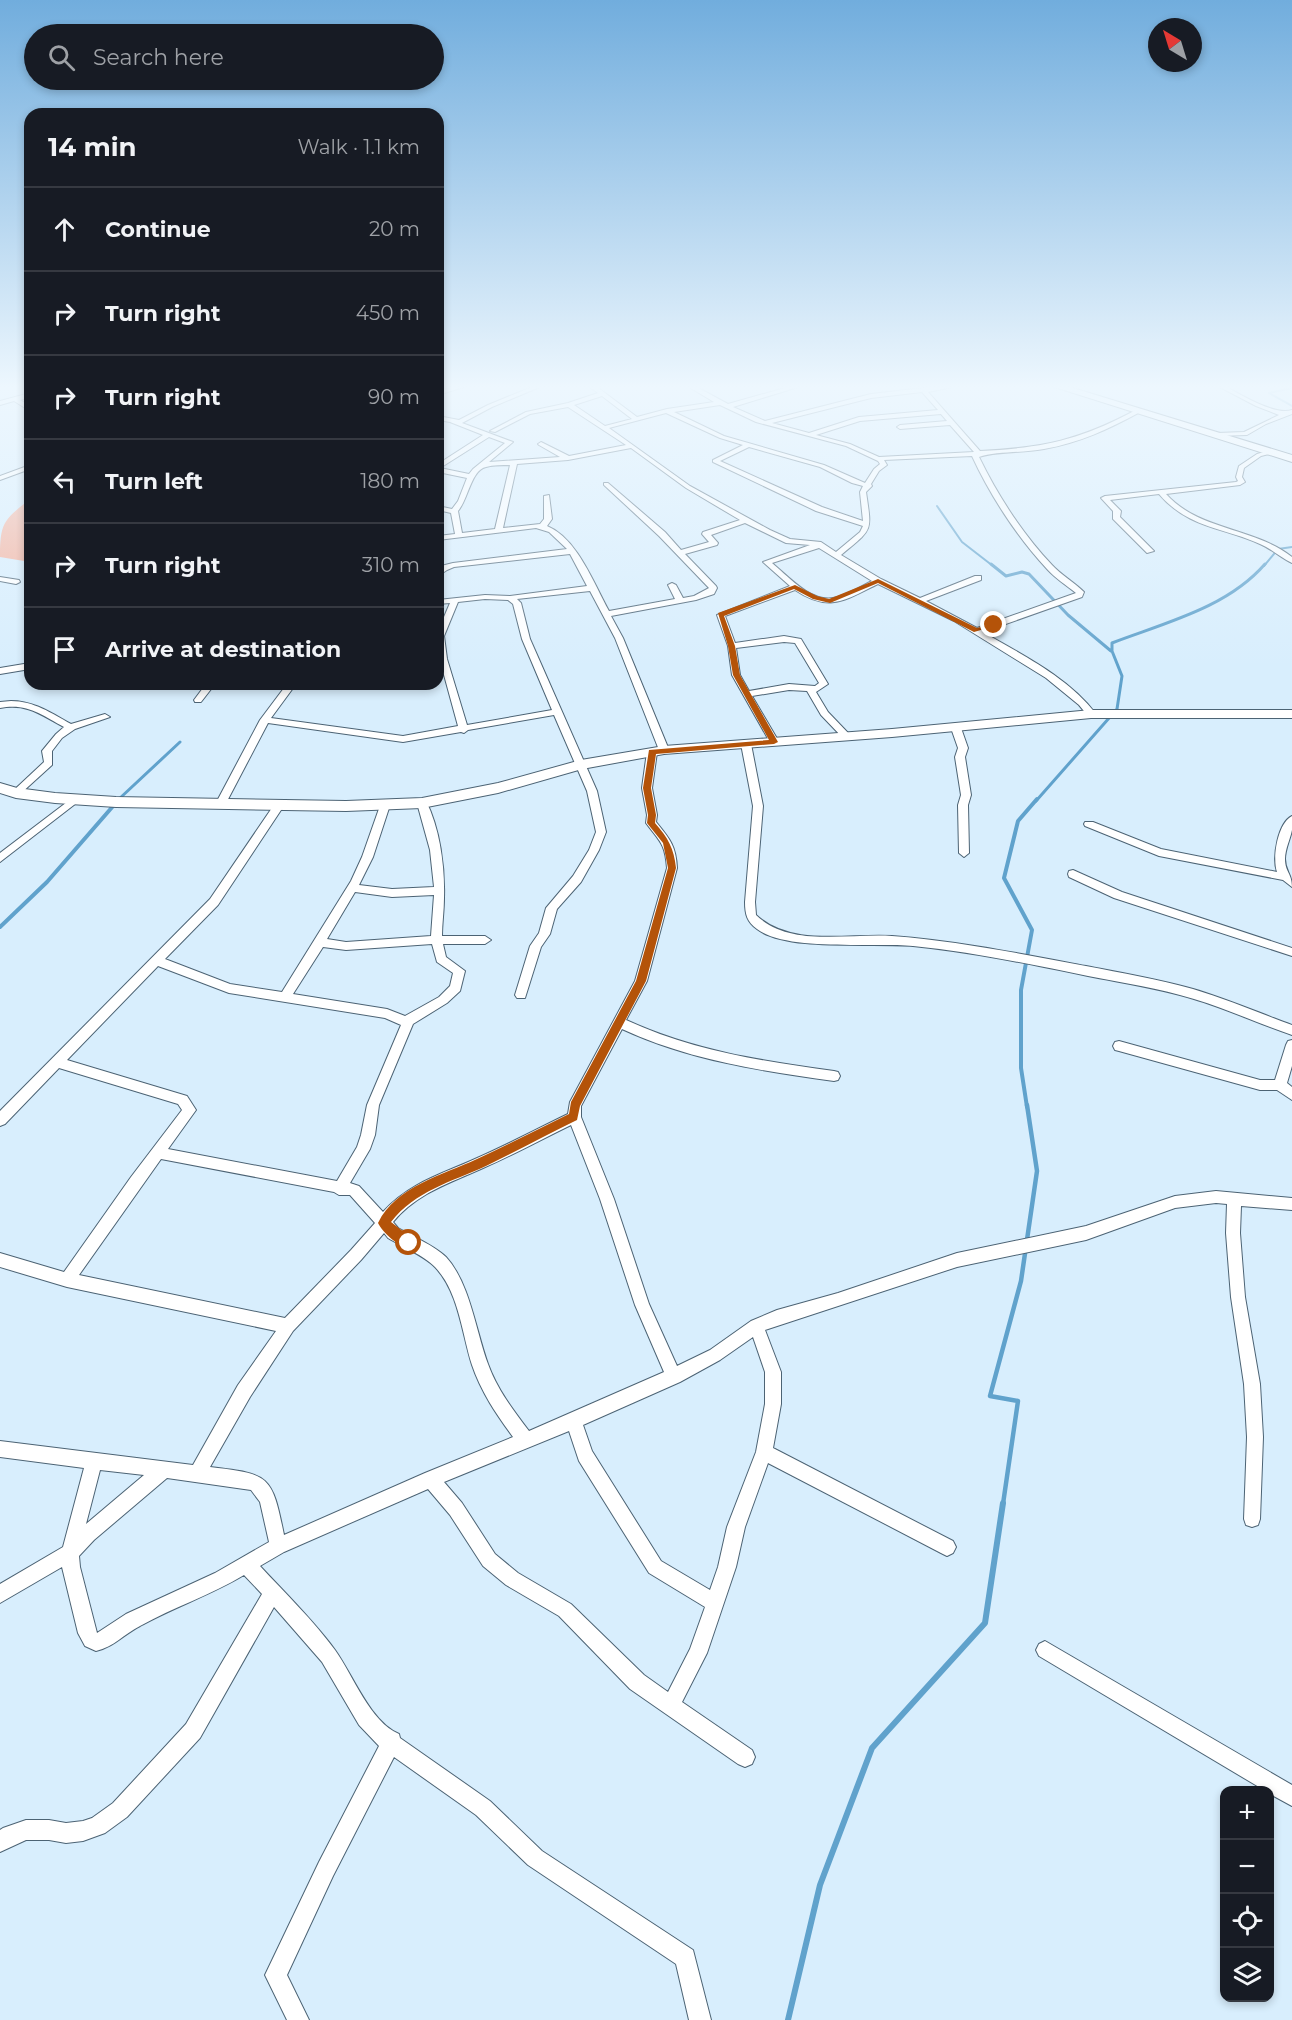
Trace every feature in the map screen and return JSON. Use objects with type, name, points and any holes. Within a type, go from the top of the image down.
[{"type":"main road","points":[[0,788],[16,793],[75,800],[385,805],[422,803],[498,788],[581,765],[658,751],[956,728],[1091,714],[1292,714]]},
{"type":"street","points":[[459,535],[454,511],[465,496],[469,478]]},
{"type":"street","points":[[499,529],[511,478]]},
{"type":"street","points":[[676,478],[746,520],[789,541],[820,545],[878,581],[977,631],[1049,676],[1074,696],[1091,714]]},
{"type":"street","points":[[752,478],[819,509],[867,525]]},
{"type":"street","points":[[847,478],[868,486]]},
{"type":"street","points":[[837,555],[863,533],[867,525],[863,492],[872,478]]},
{"type":"street","points":[[977,631],[1079,595],[1080,592],[1050,568],[991,489],[987,478]]},
{"type":"street","points":[[1150,551],[1116,517],[1117,511],[1104,500],[1108,497],[1241,483],[1239,478]]},
{"type":"street","points":[[606,484],[713,588],[705,596],[606,614]]},
{"type":"street","points":[[1160,491],[1170,505],[1201,523],[1277,549],[1292,561]]},
{"type":"street","points":[[543,526],[548,519],[547,496]]},
{"type":"street","points":[[444,509],[454,511]]},
{"type":"street","points":[[678,553],[714,543],[706,534],[746,520]]},
{"type":"street","points":[[444,537],[499,529],[549,527],[573,551],[642,691],[658,751],[647,788],[652,815],[651,823],[667,842],[672,868],[641,981],[575,1106],[574,1117],[607,1199],[642,1305],[674,1376]]},
{"type":"street","points":[[820,545],[767,562],[795,587],[815,598],[830,601],[878,581]]},
{"type":"street","points":[[444,568],[573,551]]},
{"type":"street","points":[[919,601],[978,578]]},
{"type":"street","points":[[0,579],[16,582]]},
{"type":"street","points":[[672,585],[680,601]]},
{"type":"street","points":[[774,742],[736,675],[732,646],[721,615],[795,587]]},
{"type":"street","points":[[444,602],[485,597],[510,598],[592,588]]},
{"type":"street","points":[[510,598],[517,603],[526,639],[592,791],[601,832],[577,879],[552,908],[547,927],[536,946],[521,995]]},
{"type":"street","points":[[444,627],[455,601]]},
{"type":"street","points":[[732,646],[784,639],[798,641],[824,684],[811,690],[789,687],[747,694]]},
{"type":"street","points":[[444,662],[464,729]]},
{"type":"street","points":[[0,671],[24,667]]},
{"type":"street","points":[[198,700],[206,690]]},
{"type":"street","points":[[221,803],[265,720],[288,690]]},
{"type":"street","points":[[811,690],[824,713],[846,736]]},
{"type":"street","points":[[0,705],[19,701],[27,703],[69,726]]},
{"type":"street","points":[[265,720],[403,739],[556,712]]},
{"type":"street","points":[[16,793],[49,763],[47,751],[55,738],[69,726],[105,717]]},
{"type":"street","points":[[956,728],[963,748],[960,758],[966,795],[963,805],[964,853]]},
{"type":"street","points":[[746,744],[758,806],[750,902],[751,916],[760,927],[768,932],[785,937],[905,942],[1038,961],[1196,995],[1292,1030]]},
{"type":"street","points":[[0,858],[75,800]]},
{"type":"street","points":[[406,1022],[443,1000],[456,988],[459,971],[441,959],[436,940],[438,891],[434,846],[422,803]]},
{"type":"street","points":[[0,1120],[214,902],[280,804]]},
{"type":"street","points":[[285,997],[354,888],[380,827],[385,805]]},
{"type":"street","points":[[1288,880],[1280,868],[1281,845],[1292,819]]},
{"type":"street","points":[[1089,824],[1160,852],[1288,880]]},
{"type":"street","points":[[1073,874],[1118,896],[1292,952]]},
{"type":"street","points":[[354,888],[392,893],[438,891]]},
{"type":"street","points":[[319,942],[346,946],[436,940],[485,940]]},
{"type":"street","points":[[158,961],[229,988],[387,1014],[406,1022]]},
{"type":"street","points":[[339,1189],[368,1135],[374,1105],[397,1052],[406,1022]]},
{"type":"street","points":[[619,1022],[657,1040],[697,1053],[741,1063],[834,1077]]},
{"type":"street","points":[[1280,1085],[1292,1046]]},
{"type":"street","points":[[1119,1047],[1260,1084],[1280,1085],[1292,1095]]},
{"type":"street","points":[[57,1062],[185,1102],[190,1110],[136,1181],[67,1280]]},
{"type":"street","points":[[197,1474],[244,1391],[288,1326],[356,1255],[395,1209],[433,1182],[479,1164],[574,1117]]},
{"type":"street","points":[[159,1153],[339,1189],[354,1190],[393,1233],[439,1260],[449,1273],[468,1318],[480,1365],[488,1383],[498,1403],[526,1441]]},
{"type":"street","points":[[94,1462],[70,1553],[71,1567],[87,1633],[91,1640],[96,1642],[104,1640],[132,1620],[173,1603],[278,1546],[431,1479],[574,1421],[674,1376],[715,1355],[756,1326],[777,1317],[838,1300],[957,1260],[1086,1233],[1175,1202],[1216,1197],[1292,1204]]},
{"type":"street","points":[[1234,1198],[1233,1233],[1238,1297],[1252,1384],[1255,1437],[1252,1519]]},
{"type":"street","points":[[0,1260],[67,1280],[288,1326]]},
{"type":"street","points":[[671,1705],[698,1653],[727,1567],[736,1527],[764,1452],[773,1404],[773,1372],[756,1326]]},
{"type":"street","points":[[574,1421],[585,1455],[655,1567],[715,1603]]},
{"type":"street","points":[[0,1449],[243,1479],[256,1483],[268,1498],[278,1546]]},
{"type":"street","points":[[764,1452],[947,1547]]},
{"type":"street","points":[[0,1593],[70,1553],[88,1534],[163,1470]]},
{"type":"street","points":[[431,1479],[456,1509],[489,1560],[512,1579],[565,1610],[637,1682],[745,1757]]},
{"type":"street","points":[[246,1564],[328,1656],[366,1718],[380,1736],[392,1741],[483,1808],[535,1858],[685,1958],[700,2020]]},
{"type":"street","points":[[0,1842],[10,1834],[26,1830],[66,1833],[83,1831],[98,1826],[120,1810],[192,1731],[272,1593]]},
{"type":"street","points":[[1045,1650],[1292,1796]]},
{"type":"street","points":[[298,2020],[276,1975],[392,1741]]},
{"type":"shaded area","points":[[24,504],[24,561],[0,557],[3,529],[14,512]]},
{"type":"waterway","points":[[937,506],[962,542],[993,566]]},
{"type":"waterway","points":[[1264,566],[1278,549],[1292,547]]},
{"type":"waterway","points":[[991,564],[1006,576],[1022,572],[1029,574],[1068,615],[1111,651]]},
{"type":"waterway","points":[[1036,801],[1117,709],[1122,676],[1112,651],[1112,643],[1214,603],[1250,579],[1265,564]]},
{"type":"waterway","points":[[119,799],[180,742]]},
{"type":"waterway","points":[[1027,1107],[1021,1068],[1021,990],[1032,930],[1004,878],[1018,821],[1037,799]]},
{"type":"waterway","points":[[0,927],[47,882],[114,805]]},
{"type":"waterway","points":[[1003,1504],[1018,1401],[990,1396],[1021,1281],[1037,1171],[1027,1105]]},
{"type":"waterway","points":[[788,2020],[820,1885],[872,1748],[985,1623],[1003,1503]]},
{"type":"route","points":[[409,1243],[393,1233],[383,1223],[411,1196],[433,1182],[479,1164],[574,1117],[575,1106],[641,981],[672,868],[667,842],[651,823],[652,815],[647,788],[652,752],[774,742],[736,675],[732,646],[721,615],[795,587],[815,598],[830,601],[878,581],[977,631],[994,625]]}]
